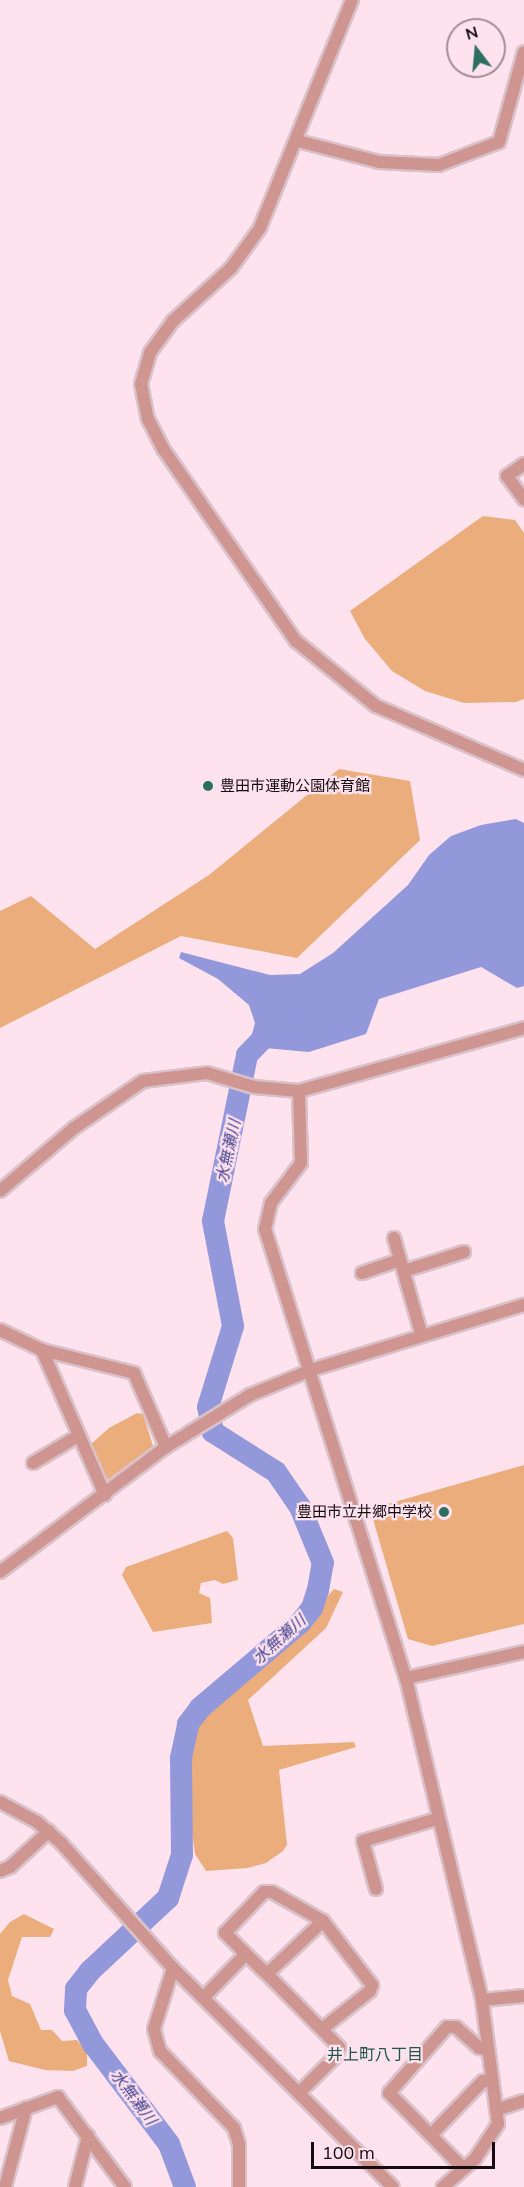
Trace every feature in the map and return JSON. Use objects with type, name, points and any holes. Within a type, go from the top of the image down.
[{"type":"street","points":[[352,0],[298,141],[260,228],[231,268],[173,321],[150,353],[141,384],[148,419],[164,450],[296,641],[376,706],[524,770]]},
{"type":"street","points":[[298,141],[379,162],[440,165],[500,142],[524,52]]},
{"type":"street","points":[[524,464],[507,476],[524,499]]},
{"type":"street","points":[[0,1191],[125,1089],[173,1074],[220,1076],[254,1087],[299,1091],[524,1028]]},
{"type":"street","points":[[299,1091],[301,1163],[272,1203],[265,1229],[406,1678],[437,1820],[482,2000],[496,2110],[495,2129],[475,2159],[443,2187]]},
{"type":"street","points":[[394,1238],[423,1336]]},
{"type":"street","points":[[362,1273],[464,1252]]},
{"type":"street","points":[[0,1572],[166,1447],[250,1395],[311,1370],[524,1305]]},
{"type":"street","points":[[0,1330],[42,1350],[134,1373],[166,1447]]},
{"type":"street","points":[[42,1350],[105,1495]]},
{"type":"street","points":[[33,1463],[78,1436]]},
{"type":"street","points":[[406,1678],[524,1652]]},
{"type":"street","points":[[0,1802],[49,1831],[173,1968],[393,2187]]},
{"type":"street","points":[[376,1889],[363,1841],[437,1820]]},
{"type":"street","points":[[0,1871],[10,1868],[49,1831]]},
{"type":"street","points":[[300,2092],[339,2051],[322,2029],[225,1933],[264,1892],[272,1892],[323,1920],[372,1985],[370,1991],[322,2029]]},
{"type":"street","points":[[267,1974],[323,1920]]},
{"type":"street","points":[[204,1998],[246,1954]]},
{"type":"street","points":[[173,1968],[154,2029],[160,2051],[234,2128],[239,2144],[239,2187]]},
{"type":"street","points":[[482,2000],[524,1996]]},
{"type":"street","points":[[463,2168],[389,2092],[391,2086],[447,2027],[456,2027],[479,2048],[488,2050]]},
{"type":"street","points":[[431,2134],[483,2081],[492,2080]]},
{"type":"street","points":[[0,2118],[58,2097],[125,2187]]},
{"type":"street","points":[[496,2110],[524,2101]]},
{"type":"street","points":[[5,2187],[26,2108]]},
{"type":"street","points":[[75,2187],[88,2136]]},
{"type":"shaded area","points":[[483,516],[515,520],[524,533],[524,699],[516,702],[464,703],[425,691],[392,671],[365,639],[350,611]]},
{"type":"shaded area","points":[[339,769],[410,781],[420,840],[297,958],[181,936],[0,1028],[0,911],[31,896],[95,949],[209,875]]},
{"type":"shaded area","points":[[137,1413],[143,1414],[153,1446],[109,1479],[102,1478],[89,1446],[109,1428]]},
{"type":"shaded area","points":[[524,1465],[524,1624],[432,1646],[408,1639],[370,1509]]},
{"type":"shaded area","points":[[227,1531],[233,1538],[238,1580],[223,1584],[215,1580],[201,1583],[199,1593],[210,1598],[212,1623],[153,1632],[122,1575],[126,1567]]},
{"type":"shaded area","points":[[334,1589],[343,1592],[326,1628],[248,1700],[263,1746],[354,1742],[356,1747],[279,1770],[287,1845],[283,1851],[266,1863],[247,1868],[206,1871],[195,1854],[189,1810],[189,1733],[203,1712],[284,1643]]},
{"type":"shaded area","points":[[24,1914],[54,1929],[50,1937],[22,1937],[8,1980],[12,1996],[30,2004],[41,2030],[52,2030],[62,2041],[77,2040],[87,2052],[87,2066],[73,2071],[45,2070],[9,2061],[0,2031],[0,1934],[10,1922]]},
{"type":"water","points":[[516,819],[524,823],[524,986],[517,988],[481,967],[379,999],[366,1034],[309,1052],[265,1048],[251,1038],[255,1023],[249,1005],[218,979],[179,958],[181,952],[270,975],[300,974],[333,953],[408,885],[429,855],[451,836],[481,825]]},
{"type":"waterway","name":"水無瀬川","points":[[185,2187],[169,2144],[93,2044],[75,2010],[76,1989],[90,1971],[168,1898],[182,1855],[181,1758],[188,1724],[200,1708],[300,1623],[312,1608],[318,1590],[323,1563],[300,1507],[276,1472],[213,1432],[208,1407],[233,1326],[213,1221],[247,1055],[280,1021]]},
{"type":"place","name":"豊田市運動公園体育館","points":[[208,786]]},
{"type":"place","name":"豊田市立井郷中学校","points":[[444,1512]]},
{"type":"district","name":"井上町八丁目","points":[[375,2054]]}]
